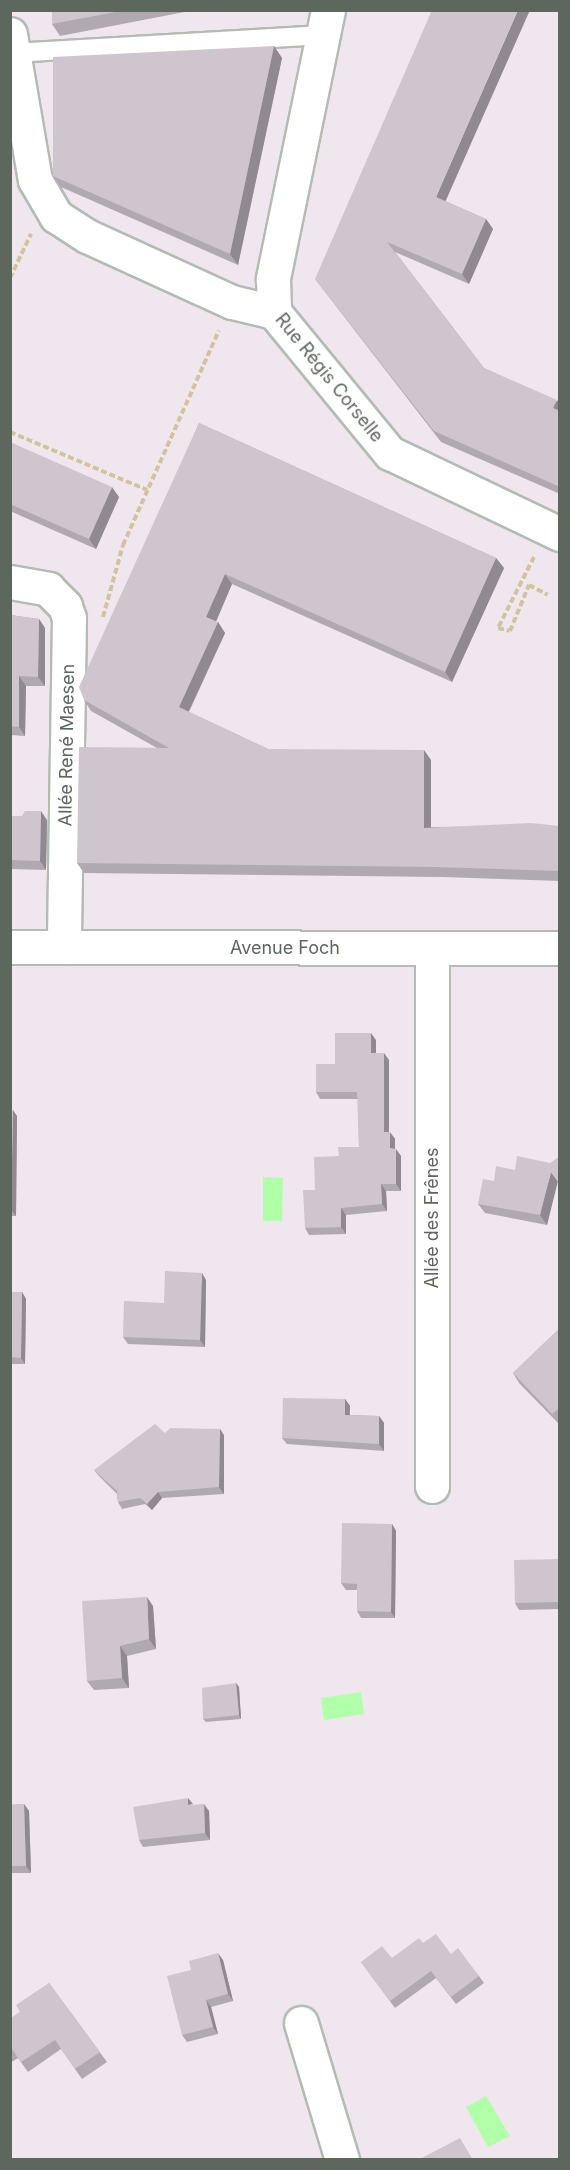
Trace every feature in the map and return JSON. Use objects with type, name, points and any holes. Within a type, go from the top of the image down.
[{"type":"street","name":"Rue Régis Corselle","points":[[325,23],[273,279],[274,312],[390,453],[554,532]]},
{"type":"street","points":[[12,44],[30,160],[45,203],[87,237],[232,302],[274,312]]},
{"type":"street","name":"Allée René Maesen","points":[[10,582],[48,589],[65,606],[69,618],[64,947]]},
{"type":"street","name":"Avenue Foch","points":[[10,947],[560,948]]},
{"type":"street","name":"Allée des Frênes","points":[[432,949],[432,1486]]},
{"type":"street","points":[[301,2024],[342,2160]]},
{"type":"lane","points":[[12,44],[325,23]]},
{"type":"path","points":[[10,278],[45,203]]},
{"type":"path","points":[[102,620],[123,545],[232,302]]},
{"type":"path","points":[[10,432],[147,489]]},
{"type":"path","points":[[548,595],[529,585],[510,631],[498,628],[554,532]]},
{"type":"shaded area","points":[[263,1177],[283,1178],[282,1221],[263,1221]]},
{"type":"shaded area","points":[[361,1692],[364,1714],[324,1720],[321,1698]]},
{"type":"shaded area","points":[[486,2096],[510,2136],[488,2147],[466,2107]]},
{"type":"building","points":[[52,10],[126,10],[52,24]]},
{"type":"building","points":[[432,10],[518,10],[436,197],[486,219],[462,274],[387,242],[484,368],[557,400],[553,408],[560,411],[560,487],[434,431],[315,279]]},
{"type":"building","points":[[274,46],[230,254],[53,176],[53,57]]},
{"type":"building","points":[[199,423],[496,558],[445,672],[225,574],[206,617],[218,622],[179,707],[268,749],[424,750],[424,828],[531,823],[560,826],[560,871],[436,867],[77,863],[79,747],[169,748],[84,700],[79,687]]},
{"type":"building","points":[[10,442],[112,487],[89,539],[10,504]]},
{"type":"building","points":[[10,615],[39,619],[38,677],[19,676],[19,727],[10,726]]},
{"type":"building","points":[[25,811],[41,811],[40,861],[10,860],[10,816],[22,816]]},
{"type":"building","points":[[335,1033],[371,1033],[371,1053],[384,1053],[384,1132],[390,1132],[390,1148],[396,1149],[396,1184],[381,1184],[382,1204],[341,1208],[341,1227],[305,1228],[303,1190],[315,1190],[314,1157],[339,1156],[338,1147],[359,1147],[357,1092],[316,1092],[316,1064],[335,1064]]},
{"type":"building","points":[[10,1110],[13,1110],[11,1210],[10,1210]]},
{"type":"building","points":[[517,1156],[550,1163],[560,1156],[560,1185],[551,1172],[540,1215],[478,1204],[483,1179],[494,1181],[496,1166],[515,1170]]},
{"type":"building","points":[[165,1271],[202,1273],[200,1340],[123,1337],[124,1301],[164,1303]]},
{"type":"building","points":[[10,1292],[22,1292],[21,1358],[10,1357]]},
{"type":"building","points":[[560,1328],[560,1408],[552,1414],[513,1373]]},
{"type":"building","points":[[283,1398],[345,1399],[345,1415],[379,1416],[379,1444],[282,1438]]},
{"type":"building","points":[[155,1424],[165,1433],[170,1428],[220,1429],[219,1487],[158,1492],[147,1504],[140,1498],[118,1502],[117,1491],[94,1470]]},
{"type":"building","points":[[342,1523],[392,1524],[391,1612],[357,1611],[357,1584],[341,1583]]},
{"type":"building","points":[[560,1559],[560,1602],[515,1603],[514,1560]]},
{"type":"building","points":[[147,1597],[149,1639],[120,1646],[122,1678],[87,1681],[82,1601]]},
{"type":"building","points":[[236,1683],[239,1715],[203,1719],[202,1688]]},
{"type":"building","points":[[188,1798],[188,1805],[204,1804],[205,1833],[139,1840],[133,1807]]},
{"type":"building","points":[[24,1804],[26,1866],[10,1866],[10,1805]]},
{"type":"building","points":[[436,1934],[451,1954],[458,1948],[479,1976],[451,1997],[431,1971],[390,2001],[361,1962],[382,1946],[392,1958],[419,1938],[423,1943]]},
{"type":"building","points":[[218,1953],[228,1994],[206,2000],[213,2027],[182,2035],[167,1976],[191,1970],[189,1961]]},
{"type":"building","points":[[49,1983],[100,2052],[75,2069],[55,2040],[21,2062],[10,2049],[10,2019],[20,2012],[16,2005]]},
{"type":"building","points":[[460,2138],[473,2160],[418,2160]]}]
